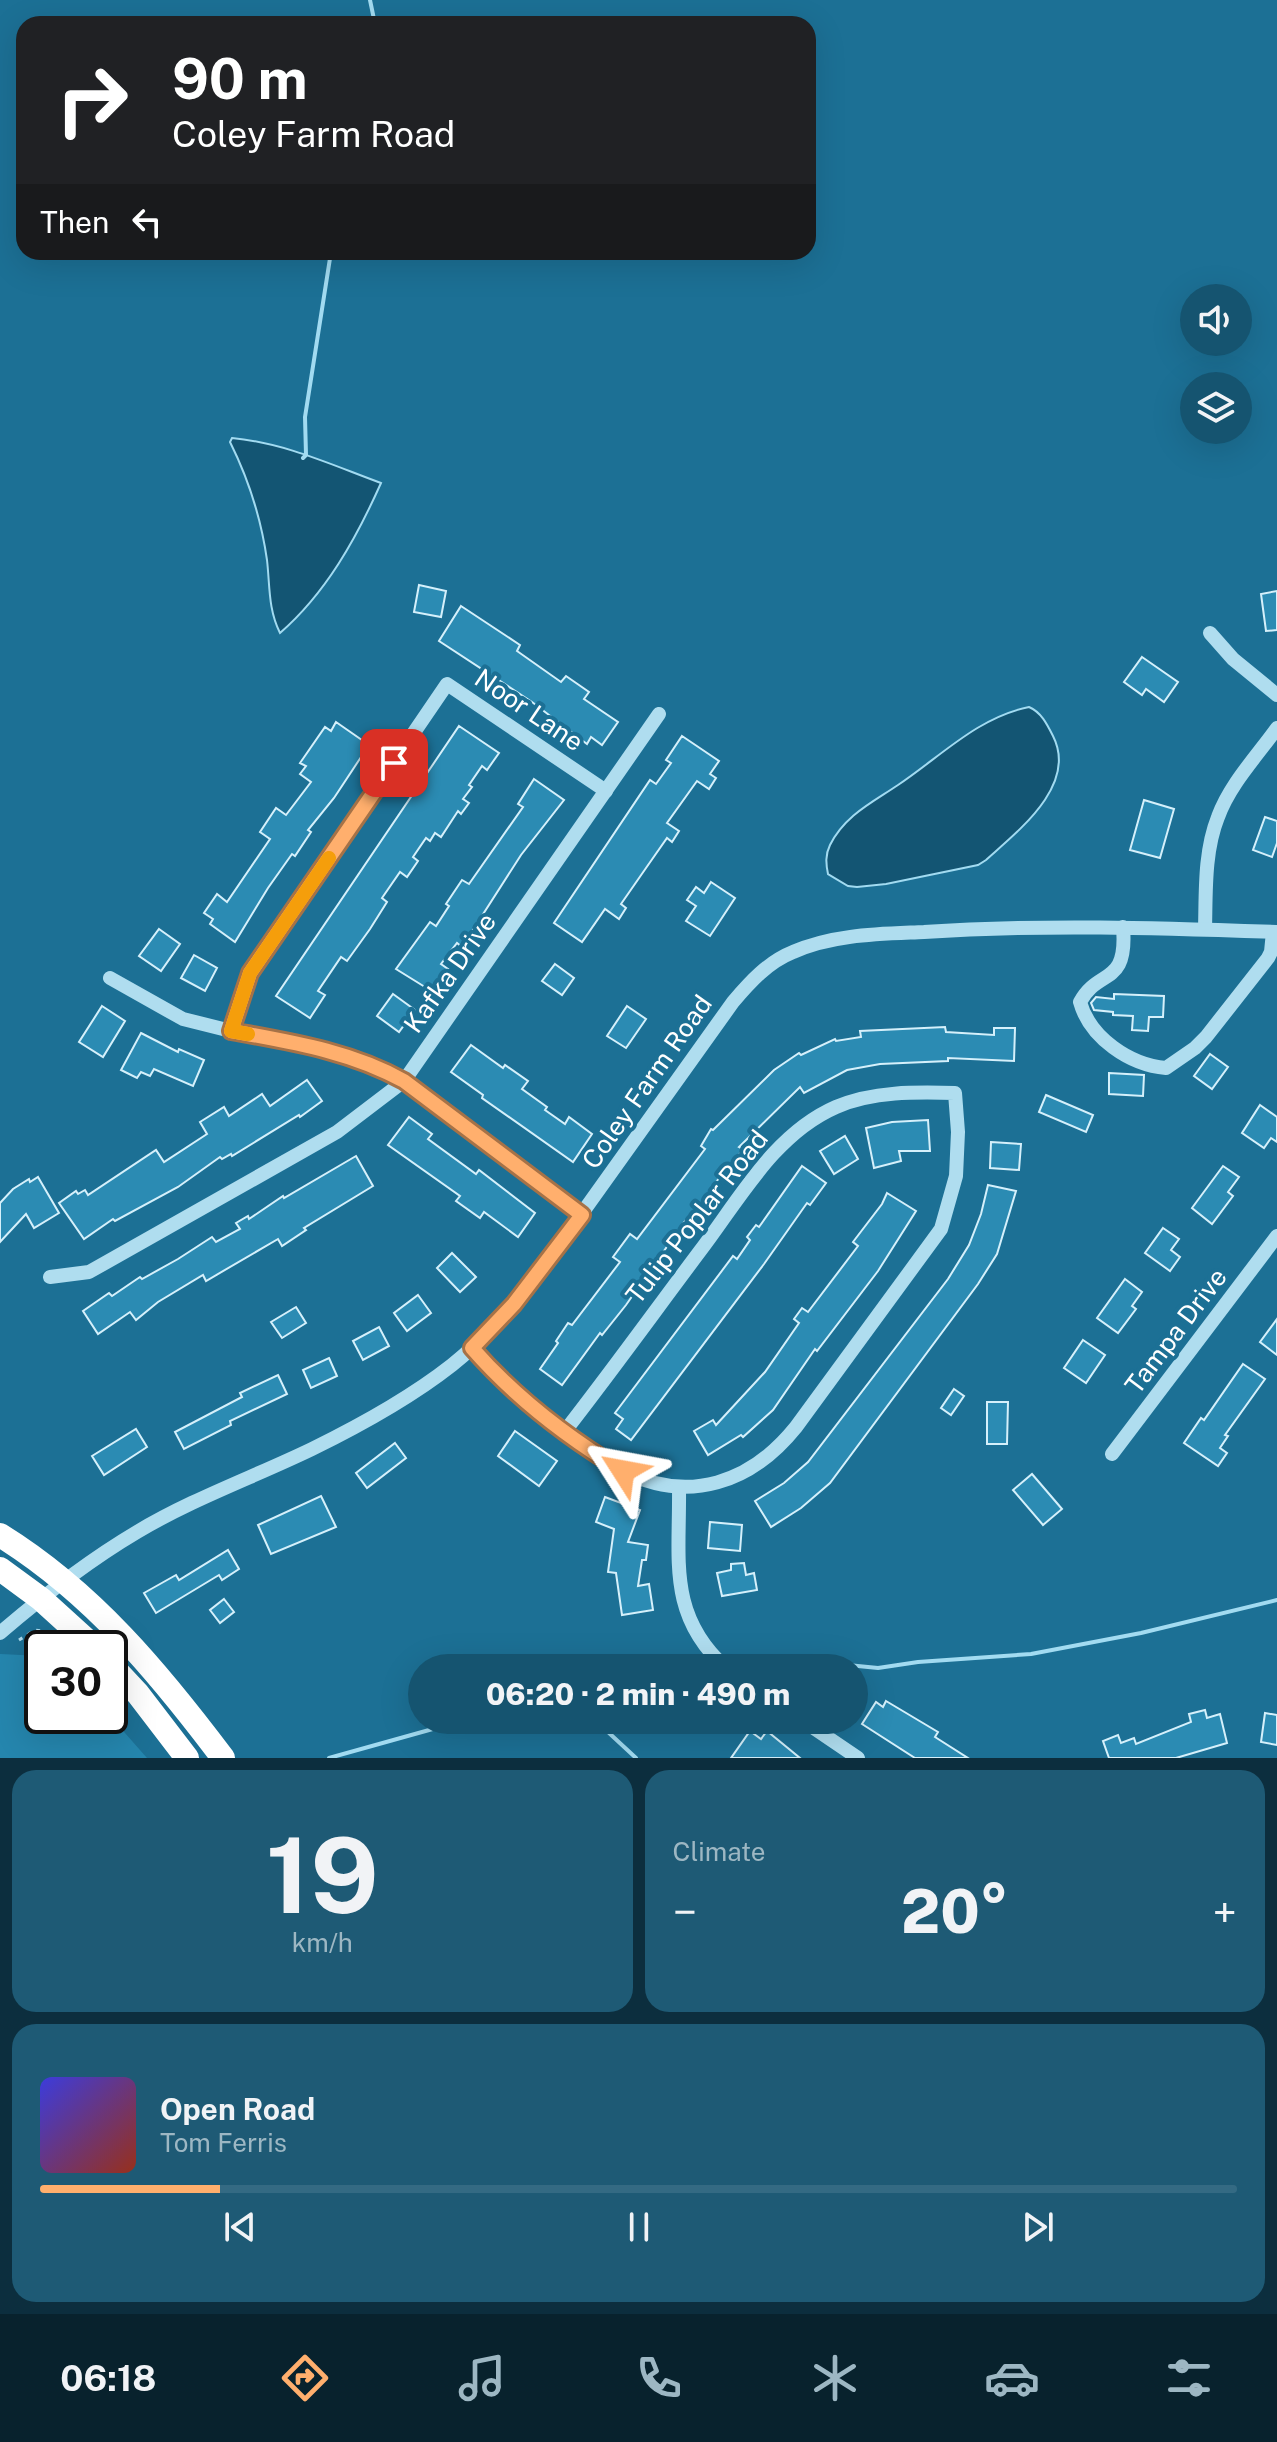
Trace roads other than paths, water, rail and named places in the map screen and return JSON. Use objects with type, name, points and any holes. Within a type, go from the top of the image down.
[{"type":"highway","points":[[0,1535],[64,1582],[117,1629],[145,1659],[223,1758]]},
{"type":"highway","points":[[0,1569],[41,1599],[75,1630]]},
{"type":"highway","points":[[128,1683],[187,1758]]},
{"type":"street","points":[[1210,633],[1233,659],[1277,695]]},
{"type":"street","name":"Noor Lane","points":[[231,1031],[250,973],[447,684],[606,791]]},
{"type":"street","name":"Kafka Drive","points":[[50,1277],[89,1272],[337,1132],[404,1081],[659,714]]},
{"type":"street","points":[[1205,929],[1210,850],[1217,818],[1238,782],[1277,728]]},
{"type":"street","name":"Coley Farm Road","points":[[0,1633],[64,1582],[137,1532],[182,1507],[313,1448],[395,1404],[472,1348],[514,1304],[582,1215],[733,1002],[777,960],[817,943],[877,935],[1016,927],[1275,932]]},
{"type":"street","points":[[1123,927],[1125,945],[1120,963],[1106,979],[1085,993],[1080,1002],[1083,1012],[1091,1026],[1111,1046],[1136,1062],[1166,1068],[1206,1037],[1268,958],[1275,932]]},
{"type":"street","points":[[110,978],[183,1019],[331,1050],[381,1068],[404,1081],[582,1215]]},
{"type":"street","name":"Tulip Poplar Road","points":[[565,1431],[788,1137],[817,1117],[852,1101],[916,1092],[955,1093],[958,1132],[956,1176],[941,1229],[930,1248],[780,1447],[760,1463],[735,1476],[707,1485],[679,1488]]},
{"type":"street","name":"Tampa Drive","points":[[1112,1454],[1277,1236]]},
{"type":"street","points":[[472,1348],[514,1391],[623,1471],[644,1480],[679,1488],[679,1583],[683,1605],[704,1646],[712,1654]]},
{"type":"street","points":[[823,1734],[858,1758]]},
{"type":"waterway","points":[[370,0],[373,16]]},
{"type":"waterway","points":[[303,458],[306,455],[305,417],[330,260]]},
{"type":"waterway","points":[[868,1667],[1031,1654],[1141,1633],[1277,1600]]},
{"type":"waterway","points":[[329,1758],[415,1734]]},
{"type":"waterway","points":[[610,1734],[636,1758]]}]
